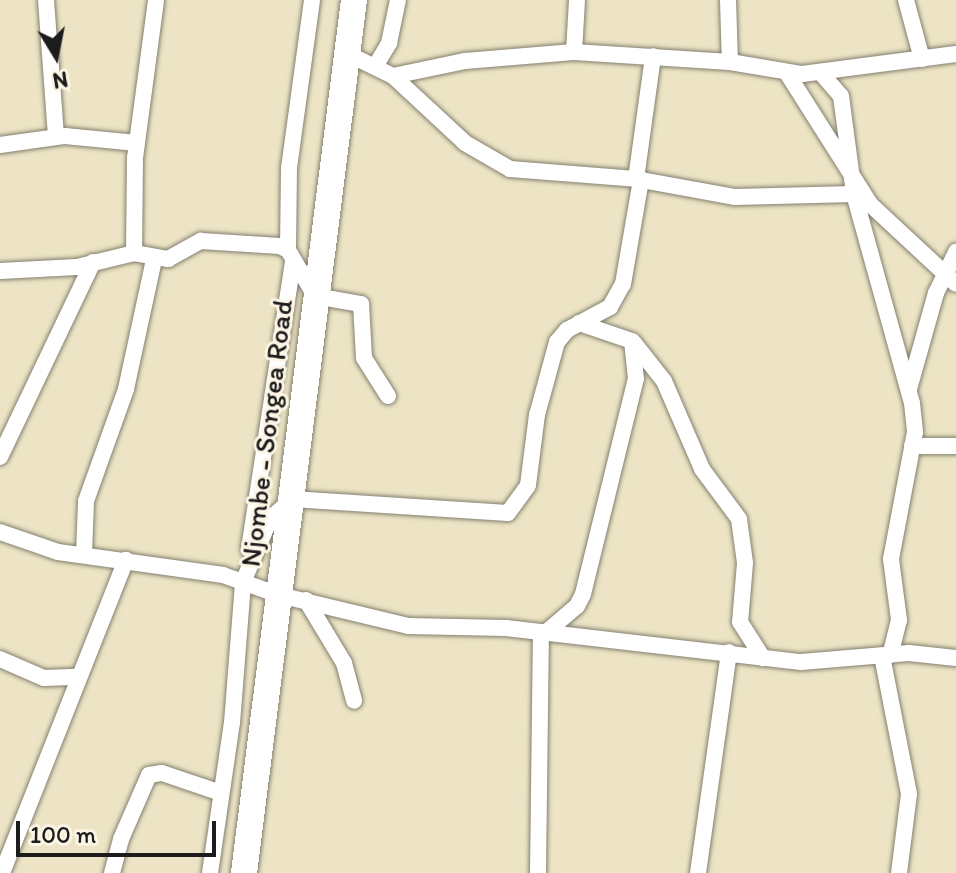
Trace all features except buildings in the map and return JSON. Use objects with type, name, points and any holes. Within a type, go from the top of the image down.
[{"type":"highway","name":"Njombe - Songea Road","points":[[244,873],[354,0]]},
{"type":"street","points":[[46,0],[56,136]]},
{"type":"street","points":[[134,253],[137,143],[156,0]]},
{"type":"street","points":[[210,873],[234,708],[247,568],[290,254],[289,168],[312,0]]},
{"type":"street","points":[[376,65],[389,43],[398,0]]},
{"type":"street","points":[[574,52],[577,0]]},
{"type":"street","points":[[728,0],[730,62]]},
{"type":"street","points":[[906,0],[922,59]]},
{"type":"street","points":[[393,76],[465,61],[574,52],[730,62],[787,73],[821,73],[955,56]]},
{"type":"street","points":[[346,53],[376,65],[393,76],[465,143],[510,169],[638,179],[735,197],[853,186]]},
{"type":"street","points":[[247,568],[270,519],[292,499],[508,513],[528,485],[537,415],[557,342],[579,323],[610,307],[618,294],[638,179],[653,56]]},
{"type":"street","points":[[787,73],[853,186],[887,224],[950,279]]},
{"type":"street","points":[[821,73],[841,96],[853,186],[909,389],[912,446],[891,559],[899,620],[886,655],[909,794],[899,873]]},
{"type":"street","points":[[0,145],[56,136],[137,143]]},
{"type":"street","points":[[0,271],[93,262],[134,253],[154,260],[168,259],[201,241],[241,241],[290,254],[315,296],[361,304],[364,358],[388,396]]},
{"type":"street","points":[[909,389],[950,279],[956,252]]},
{"type":"street","points":[[84,554],[86,501],[126,389],[154,260]]},
{"type":"street","points":[[0,457],[93,262]]},
{"type":"street","points":[[579,323],[632,341],[664,381],[702,469],[739,519],[745,563],[740,622],[763,658]]},
{"type":"street","points":[[542,633],[577,606],[586,583],[627,424],[637,357],[632,341]]},
{"type":"street","points":[[912,446],[956,446]]},
{"type":"street","points":[[0,532],[84,554],[247,568],[279,595],[408,626],[542,633],[763,658],[827,662],[886,655],[956,658]]},
{"type":"street","points":[[247,568],[287,533]]},
{"type":"street","points":[[2,873],[78,677],[111,609],[117,575],[126,560]]},
{"type":"street","points":[[306,600],[344,663],[354,701]]},
{"type":"street","points":[[538,873],[542,633]]},
{"type":"street","points":[[698,873],[729,652]]},
{"type":"street","points":[[0,659],[44,678],[78,677]]},
{"type":"street","points":[[112,873],[121,839],[149,775],[162,773],[221,793]]}]
